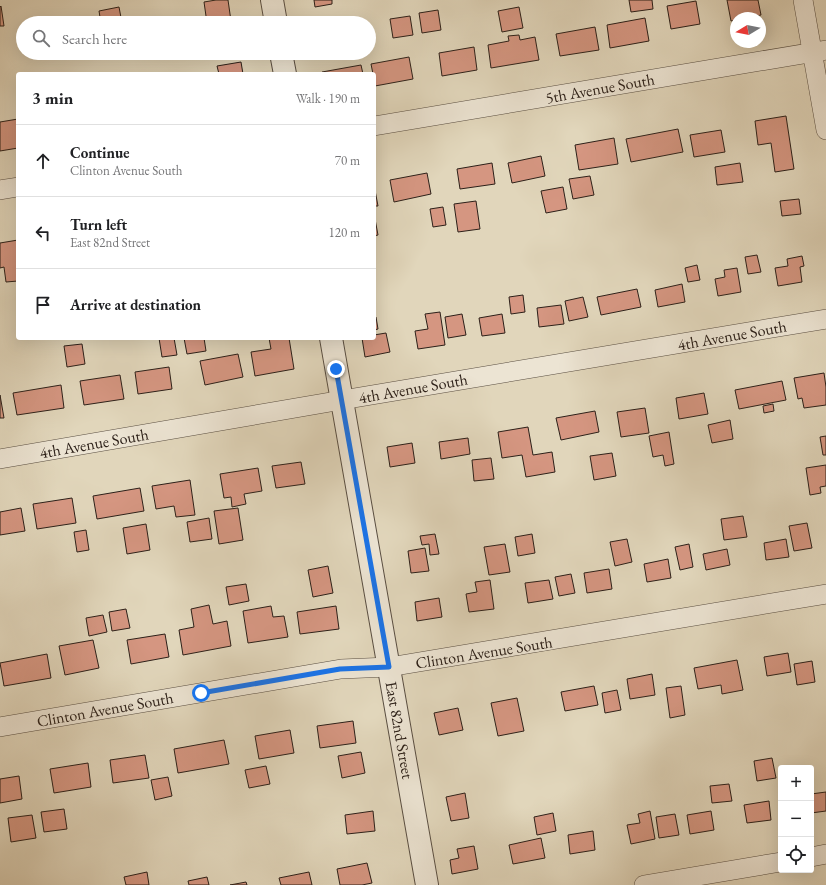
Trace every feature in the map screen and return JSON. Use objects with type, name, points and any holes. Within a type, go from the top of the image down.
[{"type":"street","points":[[272,0],[275,16]]},
{"type":"street","points":[[803,0],[819,51],[826,130]]},
{"type":"street","name":"5th Avenue South","points":[[376,126],[819,51]]},
{"type":"street","points":[[282,60],[285,72]]},
{"type":"street","points":[[0,190],[16,187]]},
{"type":"street","name":"4th Avenue South","points":[[0,459],[826,319]]},
{"type":"street","name":"East 82nd Street","points":[[331,340],[427,885]]},
{"type":"street","name":"Clinton Avenue South","points":[[0,727],[340,669],[389,667],[826,594]]},
{"type":"street","points":[[814,856],[826,854]]},
{"type":"street","points":[[644,885],[778,863]]},
{"type":"building","points":[[228,0],[230,16],[206,16],[204,2]]},
{"type":"building","points":[[314,0],[332,0],[332,4],[315,7]]},
{"type":"building","points":[[629,0],[652,0],[653,9],[631,12]]},
{"type":"building","points":[[727,0],[758,0],[760,12],[730,12],[730,16]]},
{"type":"building","points":[[696,1],[700,24],[671,29],[667,6]]},
{"type":"building","points":[[1,6],[4,26],[0,26]]},
{"type":"building","points":[[119,7],[121,16],[100,16],[99,11]]},
{"type":"building","points":[[519,7],[523,28],[502,32],[498,11]]},
{"type":"building","points":[[438,10],[441,30],[422,33],[419,13]]},
{"type":"building","points":[[410,16],[413,35],[393,38],[390,19]]},
{"type":"building","points":[[645,18],[649,41],[610,48],[607,25]]},
{"type":"building","points":[[595,27],[599,50],[560,56],[556,34]]},
{"type":"building","points":[[519,35],[520,40],[535,37],[539,60],[491,68],[488,45],[509,41],[508,36]]},
{"type":"building","points":[[474,47],[477,70],[442,76],[439,53]]},
{"type":"building","points":[[409,57],[413,79],[376,86],[376,72],[373,72],[371,64]]},
{"type":"building","points":[[241,62],[243,72],[218,72],[217,66]]},
{"type":"building","points":[[361,65],[363,72],[322,72]]},
{"type":"building","points":[[786,116],[794,169],[775,172],[771,143],[758,145],[755,121]]},
{"type":"building","points":[[16,119],[16,148],[0,151],[0,122]]},
{"type":"building","points":[[678,129],[683,152],[631,162],[626,139]]},
{"type":"building","points":[[721,130],[725,152],[694,157],[690,135]]},
{"type":"building","points":[[614,138],[618,164],[579,170],[575,145]]},
{"type":"building","points":[[541,156],[545,176],[512,183],[508,163]]},
{"type":"building","points":[[492,163],[495,184],[460,189],[457,169]]},
{"type":"building","points":[[740,163],[743,182],[717,185],[715,167]]},
{"type":"building","points":[[427,173],[431,194],[394,202],[390,180]]},
{"type":"building","points":[[590,176],[594,195],[573,199],[569,179]]},
{"type":"building","points":[[563,187],[567,209],[546,213],[541,191]]},
{"type":"building","points":[[376,196],[378,206],[376,206]]},
{"type":"building","points":[[799,199],[801,214],[782,216],[780,201]]},
{"type":"building","points":[[476,201],[480,229],[458,232],[454,204]]},
{"type":"building","points":[[443,207],[446,225],[433,227],[430,209]]},
{"type":"building","points":[[376,224],[378,235],[376,236]]},
{"type":"building","points":[[16,240],[16,281],[6,282],[4,267],[0,268],[0,243]]},
{"type":"building","points":[[757,255],[761,272],[748,274],[745,257]]},
{"type":"building","points":[[802,256],[804,266],[800,267],[802,282],[778,286],[775,268],[788,266],[787,259]]},
{"type":"building","points":[[697,265],[700,280],[688,282],[685,268]]},
{"type":"building","points":[[737,268],[741,292],[718,296],[715,279],[725,277],[724,270]]},
{"type":"building","points":[[682,284],[685,302],[658,307],[655,290]]},
{"type":"building","points":[[637,289],[641,307],[601,315],[597,297]]},
{"type":"building","points":[[523,295],[525,312],[511,314],[509,297]]},
{"type":"building","points":[[583,297],[588,317],[569,321],[565,301]]},
{"type":"building","points":[[561,305],[564,324],[539,327],[537,308]]},
{"type":"building","points":[[440,312],[445,345],[418,349],[415,331],[428,329],[425,314]]},
{"type":"building","points":[[462,314],[466,335],[448,338],[445,317]]},
{"type":"building","points":[[502,314],[505,333],[482,336],[479,318]]},
{"type":"building","points":[[376,317],[378,329],[376,330]]},
{"type":"building","points":[[386,333],[390,352],[365,357],[362,340],[376,340],[376,335]]},
{"type":"building","points":[[159,340],[174,340],[177,355],[162,357]]},
{"type":"building","points":[[184,340],[204,340],[206,351],[187,354]]},
{"type":"building","points":[[269,340],[289,340],[294,369],[255,376],[251,352],[271,349]]},
{"type":"building","points":[[82,344],[85,364],[67,367],[64,346]]},
{"type":"building","points":[[238,354],[243,377],[205,385],[200,361]]},
{"type":"building","points":[[169,367],[172,389],[138,394],[135,372]]},
{"type":"building","points":[[824,373],[826,405],[804,408],[802,398],[798,399],[794,378]]},
{"type":"building","points":[[120,375],[124,399],[84,405],[80,381]]},
{"type":"building","points":[[782,381],[786,400],[739,409],[735,390]]},
{"type":"building","points":[[61,385],[64,408],[17,415],[13,393]]},
{"type":"building","points":[[704,393],[708,414],[679,419],[676,398]]},
{"type":"building","points":[[0,395],[4,418],[0,418]]},
{"type":"building","points":[[773,404],[774,411],[764,413],[763,406]]},
{"type":"building","points":[[645,408],[649,433],[621,437],[617,412]]},
{"type":"building","points":[[595,411],[599,432],[561,440],[556,418]]},
{"type":"building","points":[[730,420],[733,439],[712,443],[708,425]]},
{"type":"building","points":[[528,427],[533,455],[552,452],[555,472],[526,477],[522,455],[502,458],[498,432]]},
{"type":"building","points":[[669,432],[674,464],[665,466],[663,455],[653,457],[649,436]]},
{"type":"building","points":[[826,436],[826,455],[823,455],[820,437]]},
{"type":"building","points":[[468,438],[470,454],[441,459],[439,442]]},
{"type":"building","points":[[412,443],[415,463],[390,467],[387,447]]},
{"type":"building","points":[[612,453],[616,476],[594,480],[590,456]]},
{"type":"building","points":[[491,458],[494,479],[474,481],[472,460]]},
{"type":"building","points":[[301,462],[305,484],[276,488],[272,466]]},
{"type":"building","points":[[826,465],[826,486],[820,487],[821,493],[810,495],[806,468]]},
{"type":"building","points":[[258,468],[262,491],[244,494],[246,504],[232,507],[231,497],[224,498],[220,474]]},
{"type":"building","points":[[190,480],[195,515],[176,517],[174,506],[156,509],[152,486]]},
{"type":"building","points":[[140,488],[144,511],[97,519],[93,496]]},
{"type":"building","points":[[72,498],[76,523],[37,529],[33,504]]},
{"type":"building","points":[[21,508],[25,531],[0,535],[0,512]]},
{"type":"building","points":[[238,508],[243,540],[219,544],[214,511]]},
{"type":"building","points":[[743,516],[747,537],[724,540],[721,519]]},
{"type":"building","points":[[209,518],[212,539],[190,542],[187,522]]},
{"type":"building","points":[[807,523],[812,548],[794,551],[789,526]]},
{"type":"building","points":[[146,524],[150,550],[127,554],[123,528]]},
{"type":"building","points":[[86,530],[89,550],[77,552],[74,532]]},
{"type":"building","points":[[435,534],[439,554],[430,555],[429,544],[422,545],[420,536]]},
{"type":"building","points":[[532,534],[535,553],[518,556],[515,537]]},
{"type":"building","points":[[627,539],[632,562],[615,566],[610,542]]},
{"type":"building","points":[[786,539],[789,557],[766,560],[764,543]]},
{"type":"building","points":[[505,544],[510,572],[489,575],[484,547]]},
{"type":"building","points":[[689,544],[693,567],[680,570],[675,547]]},
{"type":"building","points":[[425,548],[429,571],[411,573],[408,551]]},
{"type":"building","points":[[727,549],[730,565],[706,570],[703,554]]},
{"type":"building","points":[[668,559],[671,578],[647,582],[644,564]]},
{"type":"building","points":[[328,566],[333,593],[313,597],[308,570]]},
{"type":"building","points":[[609,569],[612,589],[587,593],[584,573]]},
{"type":"building","points":[[571,574],[575,593],[559,596],[555,577]]},
{"type":"building","points":[[490,580],[494,609],[469,612],[466,594],[477,592],[475,582]]},
{"type":"building","points":[[549,580],[553,599],[528,603],[525,583]]},
{"type":"building","points":[[246,584],[249,601],[229,605],[226,587]]},
{"type":"building","points":[[439,598],[442,617],[417,621],[415,602]]},
{"type":"building","points":[[209,605],[213,624],[227,621],[231,646],[183,655],[179,630],[194,627],[191,609]]},
{"type":"building","points":[[271,606],[273,617],[284,616],[288,637],[248,643],[243,611]]},
{"type":"building","points":[[336,606],[339,629],[300,634],[297,612]]},
{"type":"building","points":[[126,609],[130,628],[112,631],[109,612]]},
{"type":"building","points":[[103,615],[107,632],[89,636],[86,618]]},
{"type":"building","points":[[165,634],[169,657],[131,664],[127,640]]},
{"type":"building","points":[[93,640],[99,668],[65,675],[59,646]]},
{"type":"building","points":[[788,653],[791,672],[767,676],[764,657]]},
{"type":"building","points":[[47,654],[51,678],[4,686],[0,663]]},
{"type":"building","points":[[737,660],[743,690],[722,694],[721,685],[698,689],[694,668]]},
{"type":"building","points":[[812,661],[815,682],[797,685],[794,664]]},
{"type":"building","points":[[652,674],[655,695],[630,699],[627,679]]},
{"type":"building","points":[[594,686],[598,705],[565,711],[561,692]]},
{"type":"building","points":[[681,686],[685,715],[670,718],[666,688]]},
{"type":"building","points":[[617,690],[621,710],[605,713],[602,693]]},
{"type":"building","points":[[517,698],[524,731],[498,736],[491,703]]},
{"type":"building","points":[[458,708],[463,730],[439,735],[434,713]]},
{"type":"building","points":[[353,721],[356,743],[320,748],[317,726]]},
{"type":"building","points":[[290,730],[294,753],[259,759],[255,736]]},
{"type":"building","points":[[224,740],[229,764],[178,773],[174,749]]},
{"type":"building","points":[[361,752],[365,773],[342,778],[338,756]]},
{"type":"building","points":[[145,755],[149,778],[113,783],[110,760]]},
{"type":"building","points":[[772,758],[776,778],[757,781],[754,761]]},
{"type":"building","points":[[88,763],[91,787],[54,793],[50,769]]},
{"type":"building","points":[[266,766],[270,784],[249,788],[245,770]]},
{"type":"building","points":[[19,776],[22,799],[0,803],[0,779]]},
{"type":"building","points":[[168,777],[172,796],[155,800],[151,780]]},
{"type":"building","points":[[729,784],[732,801],[712,803],[710,786]]},
{"type":"building","points":[[826,792],[826,811],[814,813],[814,794]]},
{"type":"building","points":[[465,793],[469,818],[451,821],[446,797]]},
{"type":"building","points":[[769,801],[771,820],[747,823],[744,805]]},
{"type":"building","points":[[64,809],[67,829],[44,832],[41,812]]},
{"type":"building","points":[[373,811],[375,831],[347,834],[345,815]]},
{"type":"building","points":[[650,811],[655,839],[631,844],[627,825],[640,823],[638,814]]},
{"type":"building","points":[[711,811],[714,830],[690,834],[687,815]]},
{"type":"building","points":[[553,813],[556,831],[537,835],[534,817]]},
{"type":"building","points":[[675,814],[679,835],[659,838],[656,817]]},
{"type":"building","points":[[32,815],[36,838],[11,842],[8,818]]},
{"type":"building","points":[[593,831],[595,850],[570,854],[568,835]]},
{"type":"building","points":[[541,838],[545,858],[513,864],[509,845]]},
{"type":"building","points":[[474,846],[478,869],[452,874],[450,860],[459,858],[457,849]]},
{"type":"building","points":[[367,863],[372,883],[362,885],[340,885],[337,869]]},
{"type":"building","points":[[147,872],[149,885],[126,885],[124,877]]},
{"type":"building","points":[[309,872],[312,885],[281,885],[279,878]]},
{"type":"building","points":[[207,877],[209,885],[189,885],[188,881]]},
{"type":"building","points":[[246,882],[247,885],[230,885]]},
{"type":"route","points":[[201,693],[340,669],[389,667],[336,369]]}]
